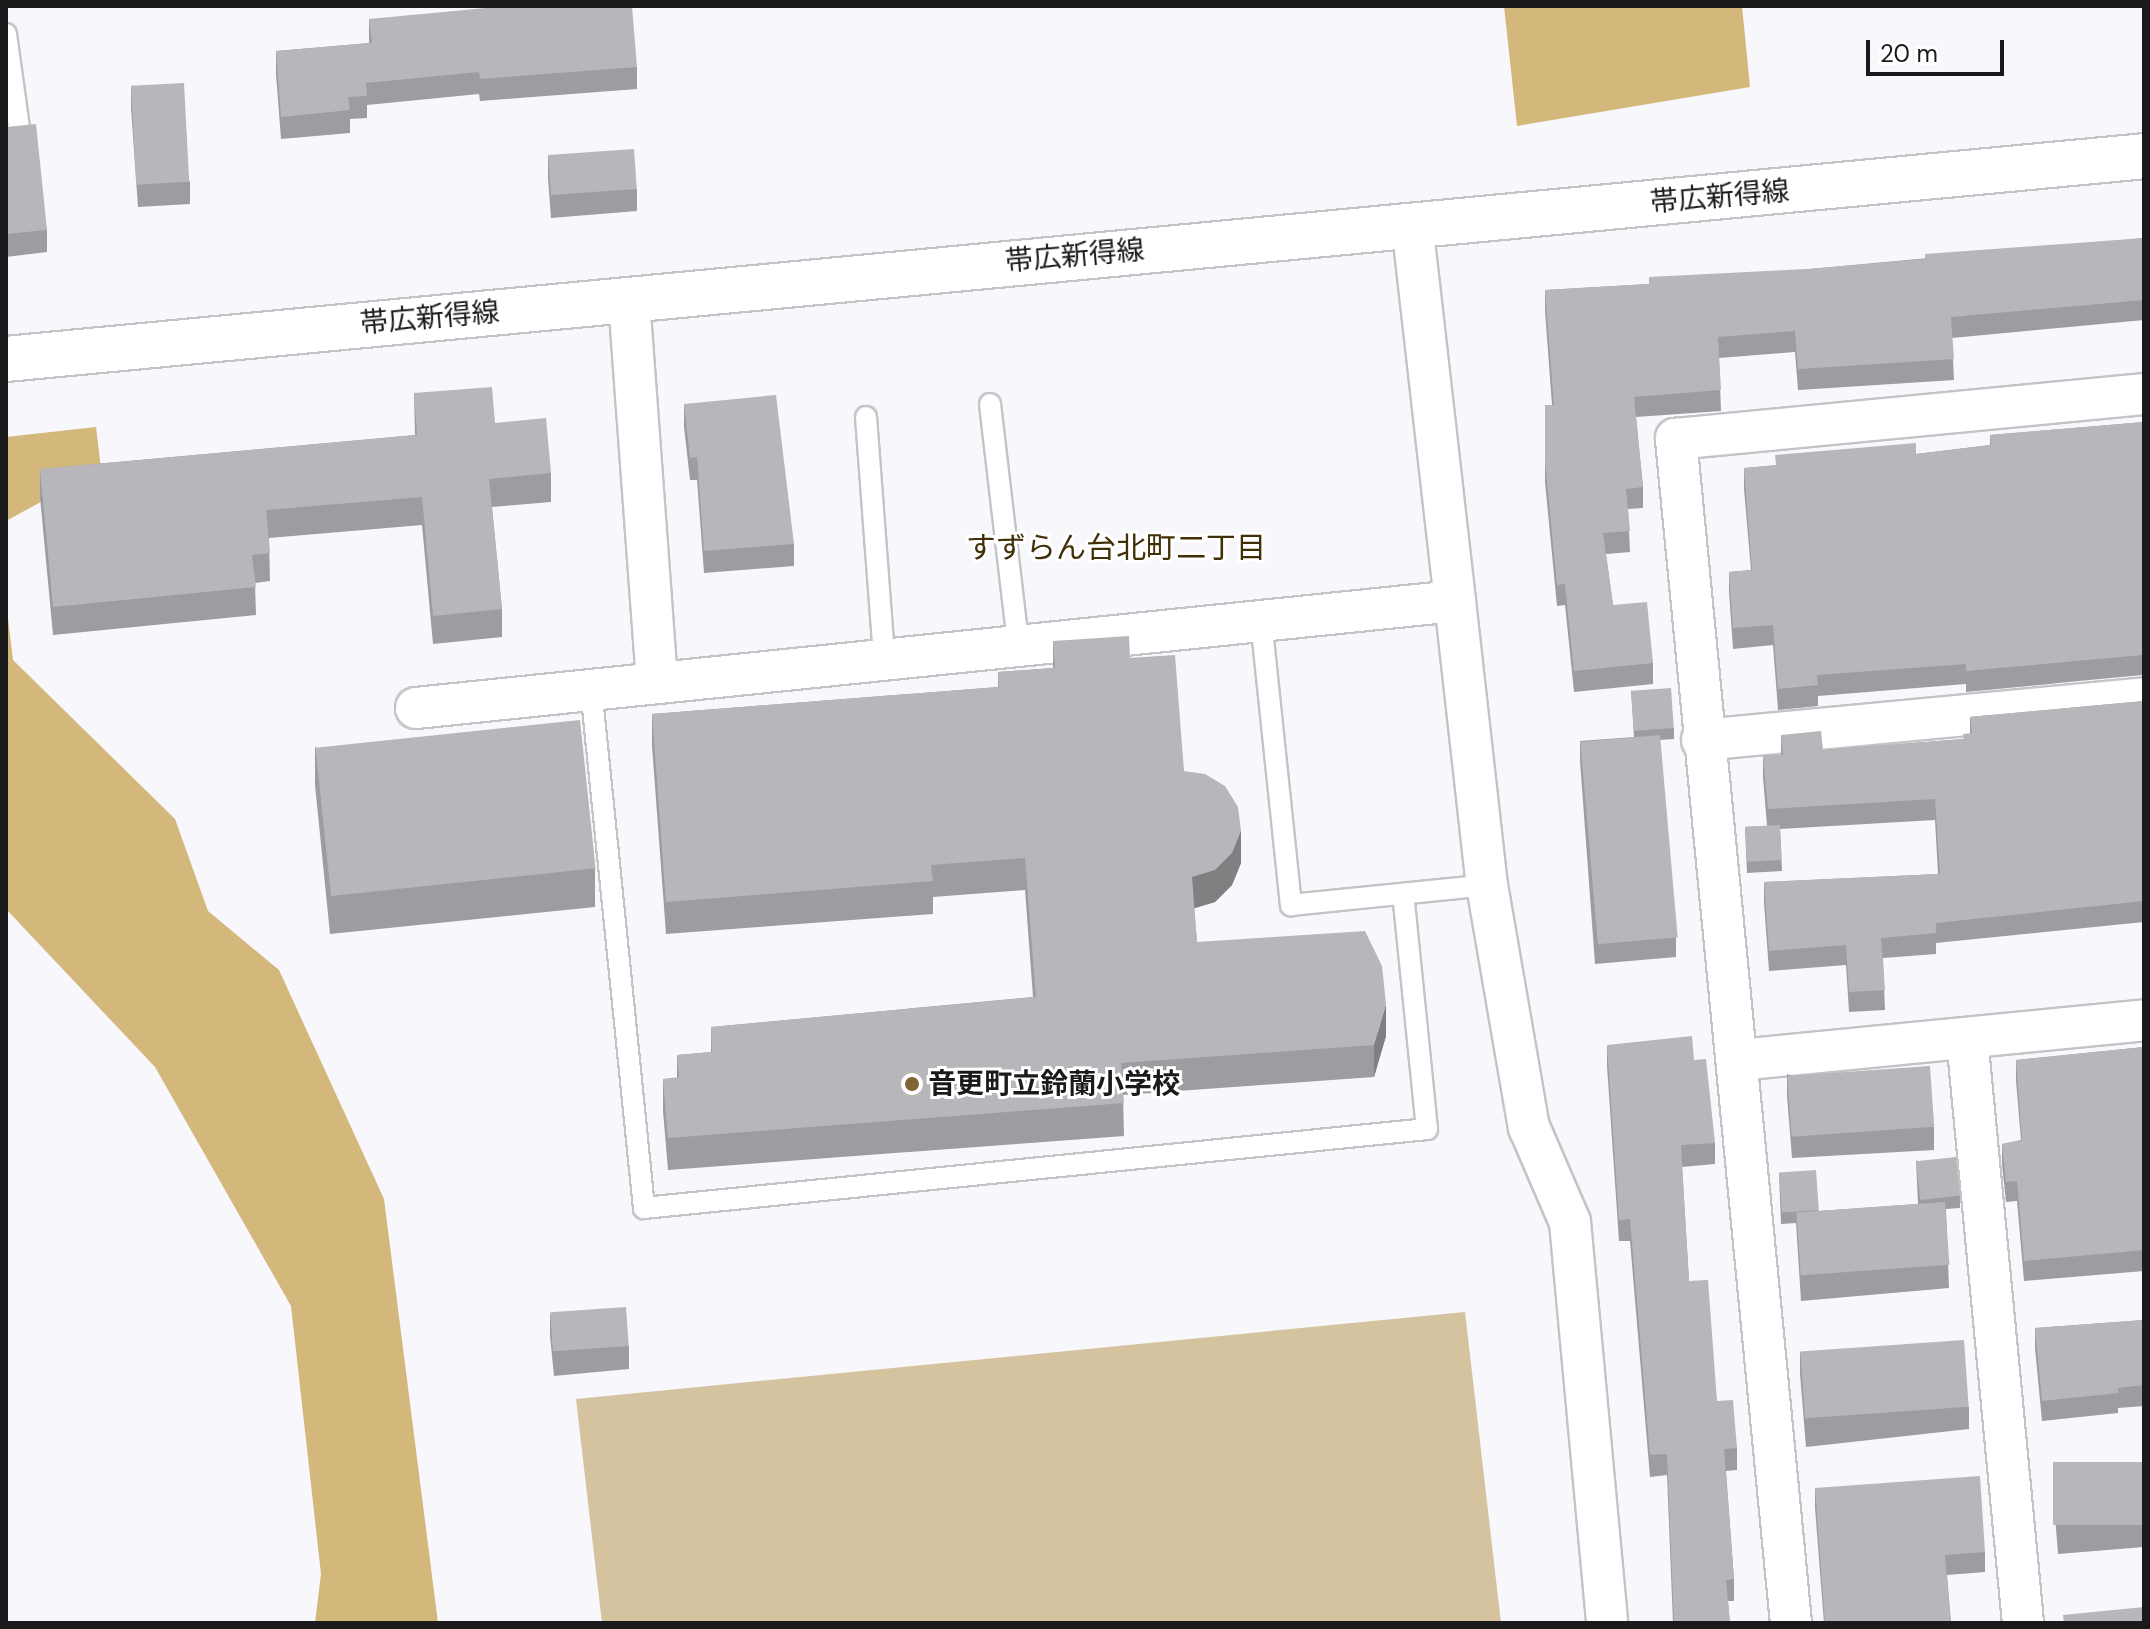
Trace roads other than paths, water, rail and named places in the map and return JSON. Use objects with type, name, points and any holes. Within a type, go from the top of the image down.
[{"type":"main road","name":"帯広新得線","points":[[6,359],[2144,156]]},
{"type":"street","points":[[1412,226],[1487,885],[1529,1127],[1570,1222],[1607,1623]]},
{"type":"street","points":[[629,300],[657,680]]},
{"type":"street","points":[[1791,1623],[1739,1060],[1702,740],[1676,439],[2144,394]]},
{"type":"street","points":[[416,708],[657,680],[1455,601]]},
{"type":"street","points":[[1702,740],[2144,698]]},
{"type":"street","points":[[1739,1060],[2144,1020]]},
{"type":"street","points":[[1967,1038],[2023,1623]]},
{"type":"lane","points":[[6,34],[20,135],[6,136]]},
{"type":"lane","points":[[990,404],[1018,644]]},
{"type":"lane","points":[[866,417],[884,658]]},
{"type":"lane","points":[[1261,620],[1291,905],[1487,885]]},
{"type":"lane","points":[[591,688],[644,1208],[1427,1129],[1403,894]]},
{"type":"place","name":"音更町立鈴蘭小学校","points":[[912,1084]]},
{"type":"district","name":"すずらん台北町二丁目","points":[[1116,548]]}]
